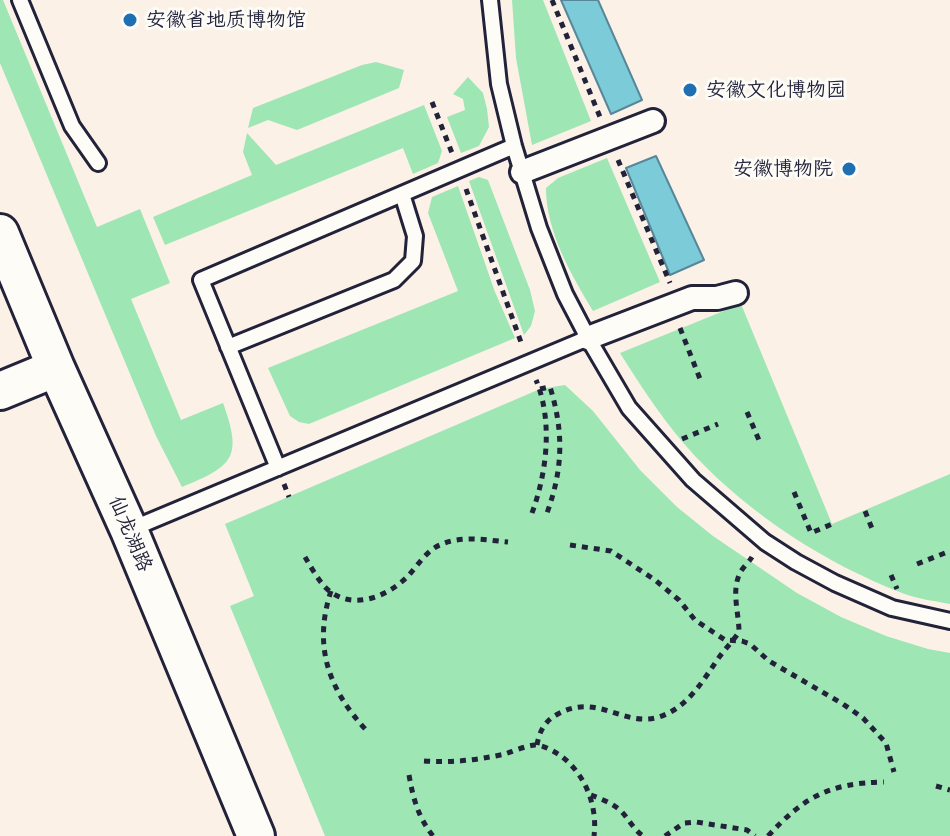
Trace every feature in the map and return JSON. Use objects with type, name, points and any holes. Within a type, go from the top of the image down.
[{"type":"street","points":[[522,172],[653,121]]},
{"type":"street","name":"仙龙湖路","points":[[0,233],[56,368],[129,530],[256,836]]},
{"type":"street","points":[[588,338],[692,298],[717,298],[736,293]]},
{"type":"street","points":[[0,391],[56,368]]},
{"type":"lane","points":[[20,0],[72,126],[98,163]]},
{"type":"lane","points":[[490,0],[499,84],[539,228],[565,294],[629,408],[693,480],[765,542],[835,583],[892,608],[950,621]]},
{"type":"lane","points":[[278,468],[201,280],[514,146]]},
{"type":"lane","points":[[228,347],[394,280],[413,261],[415,236],[402,194]]},
{"type":"lane","points":[[129,530],[588,338]]},
{"type":"path","points":[[432,102],[540,389],[545,459],[532,513]]},
{"type":"path","points":[[678,303],[680,331],[700,379]]},
{"type":"path","points":[[540,389],[550,387],[558,414],[559,473],[547,513]]},
{"type":"path","points":[[747,412],[761,445]]},
{"type":"path","points":[[544,417],[558,414]]},
{"type":"path","points":[[667,451],[682,439],[718,424]]},
{"type":"path","points":[[545,459],[559,458]]},
{"type":"path","points":[[794,492],[811,533],[832,524]]},
{"type":"path","points":[[535,504],[550,505]]},
{"type":"path","points":[[865,511],[873,531]]},
{"type":"path","points":[[305,557],[325,587],[338,596],[355,601],[374,598],[391,590],[436,546],[448,541],[508,542]]},
{"type":"path","points":[[537,745],[539,732],[552,717],[565,710],[582,705],[646,719],[660,716],[689,700],[739,632],[736,584],[740,572],[765,542]]},
{"type":"path","points":[[570,545],[611,551],[655,580],[679,600],[695,620],[725,640],[750,644],[769,661],[863,718],[886,743],[894,772]]},
{"type":"path","points":[[917,564],[950,551]]},
{"type":"path","points":[[331,591],[323,627],[329,671],[350,713],[367,731]]},
{"type":"path","points":[[424,761],[468,761],[537,745],[552,750],[566,759],[590,794],[594,836]]},
{"type":"path","points":[[409,775],[418,814],[433,836]]},
{"type":"path","points":[[768,836],[782,820],[810,798],[844,785],[884,782]]},
{"type":"path","points":[[936,786],[950,790]]},
{"type":"path","points":[[590,794],[622,812],[643,836]]},
{"type":"path","points":[[665,836],[684,823],[696,822],[747,830],[755,836]]},
{"type":"green space","points":[[0,0],[3,0],[97,227],[140,209],[170,283],[131,299],[181,420],[223,403],[232,436],[229,458],[213,473],[182,487],[156,436],[0,63]]},
{"type":"green space","points":[[512,0],[543,0],[591,121],[532,145],[516,58]]},
{"type":"green space","points":[[376,62],[404,70],[399,88],[297,130],[268,120],[248,128],[253,108]]},
{"type":"green space","points":[[468,77],[483,93],[489,127],[479,146],[461,153],[447,117],[465,110],[463,99],[453,94]]},
{"type":"green space","points":[[424,105],[442,151],[438,163],[413,174],[403,148],[165,245],[153,217],[252,175],[243,152],[247,133],[276,165]]},
{"type":"green space","points":[[607,158],[660,282],[593,311],[568,267],[555,236],[546,188],[558,178]]},
{"type":"green space","points":[[479,177],[488,180],[530,290],[535,311],[531,326],[524,335],[469,181]]},
{"type":"green space","points":[[458,186],[495,292],[515,338],[309,424],[290,416],[268,368],[458,291],[428,213],[432,197]]},
{"type":"green space","points":[[741,304],[832,524],[950,474],[950,604],[908,595],[873,581],[818,552],[765,518],[717,478],[684,444],[620,353]]},
{"type":"green space","points":[[565,385],[593,411],[640,470],[677,507],[713,536],[797,593],[841,617],[886,636],[950,653],[950,836],[325,836],[230,606],[254,596],[225,524],[540,389]]},
{"type":"water","points":[[561,0],[598,0],[642,100],[611,114]]},
{"type":"water","points":[[656,156],[704,260],[670,275],[626,168]]},
{"type":"place","name":"安徽省地质博物馆","points":[[130,20]]},
{"type":"place","name":"安徽文化博物园","points":[[690,90]]},
{"type":"place","name":"安徽博物院","points":[[849,169]]}]
